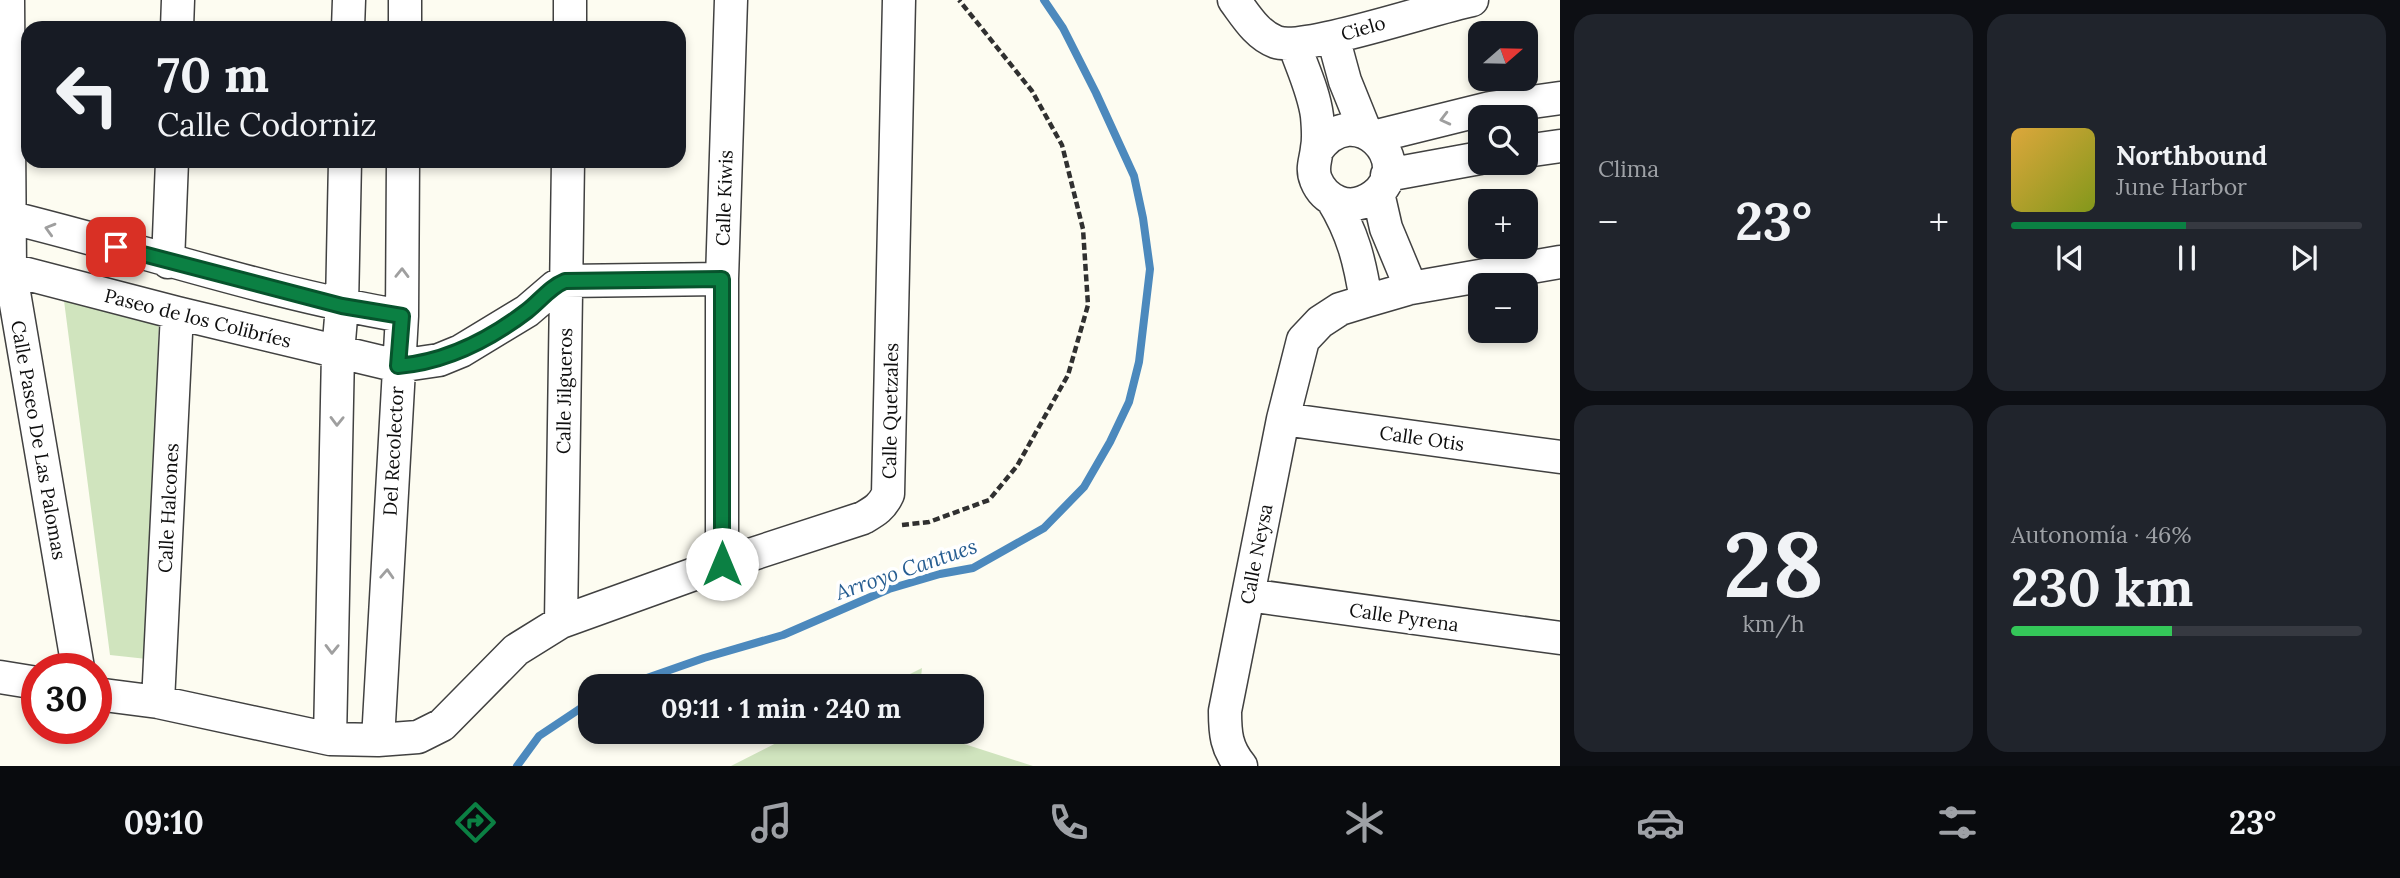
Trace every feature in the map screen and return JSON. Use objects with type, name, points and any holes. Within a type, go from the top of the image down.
[{"type":"street","name":"Calle Paseo De Las Palomas","points":[[8,0],[5,268],[75,653]]},
{"type":"street","points":[[177,21],[178,0]]},
{"type":"street","points":[[348,21],[349,0]]},
{"type":"street","points":[[405,0],[405,21]]},
{"type":"street","points":[[570,0],[570,21]]},
{"type":"street","name":"Calle Kiwis","points":[[722,564],[722,279],[731,0]]},
{"type":"street","name":"Calle Quetzales","points":[[112,696],[158,702],[330,739],[418,737],[442,725],[516,650],[561,622],[722,564],[863,518],[877,510],[888,494],[899,0]]},
{"type":"street","points":[[1234,0],[1254,26],[1268,38],[1279,43],[1294,44],[1316,112],[1317,150]]},
{"type":"street","name":"Cielo","points":[[1294,44],[1333,37],[1440,3],[1472,0]]},
{"type":"street","points":[[1333,37],[1345,81],[1370,135],[1386,154],[1383,184],[1386,228],[1411,288]]},
{"type":"street","points":[[1560,98],[1490,108],[1370,135],[1355,129],[1344,130],[1324,140],[1313,163],[1321,190],[1332,199],[1349,228],[1366,300],[1411,288],[1560,262]]},
{"type":"street","points":[[1538,149],[1560,146]]},
{"type":"street","points":[[1332,199],[1350,205],[1370,199],[1383,184],[1468,161]]},
{"type":"street","points":[[168,262],[172,168]]},
{"type":"street","points":[[330,739],[345,168]]},
{"type":"street","name":"Del Recolector","points":[[378,740],[402,316],[403,168]]},
{"type":"street","name":"Calle Jilgueros","points":[[561,622],[568,168]]},
{"type":"street","points":[[5,216],[168,262],[342,306],[402,316]]},
{"type":"street","name":"Paseo de los Colibríes","points":[[5,268],[398,366]]},
{"type":"street","points":[[398,366],[439,360],[461,351],[527,311],[565,281],[722,279]]},
{"type":"street","name":"Calle Neysa","points":[[1241,766],[1231,754],[1225,738],[1225,711],[1283,419],[1303,340],[1320,322],[1340,309],[1366,300]]},
{"type":"street","name":"Calle Halcones","points":[[158,702],[177,313]]},
{"type":"street","name":"Calle Otis","points":[[1283,419],[1560,457]]},
{"type":"street","name":"Calle Pyrena","points":[[1248,596],[1560,638]]},
{"type":"street","points":[[0,677],[21,680]]},
{"type":"path","points":[[863,518],[904,525],[929,522],[989,500],[1017,466],[1068,375],[1088,305],[1083,229],[1062,145],[1032,92],[959,0]]},
{"type":"green space","points":[[63,293],[159,318],[147,659],[110,653]]},
{"type":"green space","points":[[922,668],[921,674],[910,674]]},
{"type":"green space","points":[[774,744],[964,744],[1033,766],[731,766]]},
{"type":"waterway","name":"Arroyo Cantues","points":[[658,674],[783,635],[889,589],[940,574],[973,568],[1044,528],[1084,487],[1110,442],[1129,402],[1139,362],[1150,269],[1143,218],[1134,176],[1063,28],[1044,0]]},
{"type":"waterway","name":"Arroyo Cantues","points":[[517,766],[539,736],[578,710]]},
{"type":"route","points":[[116,247],[342,306],[402,316],[398,366],[439,360],[461,351],[527,311],[559,283],[565,281],[722,279],[722,564]]}]
